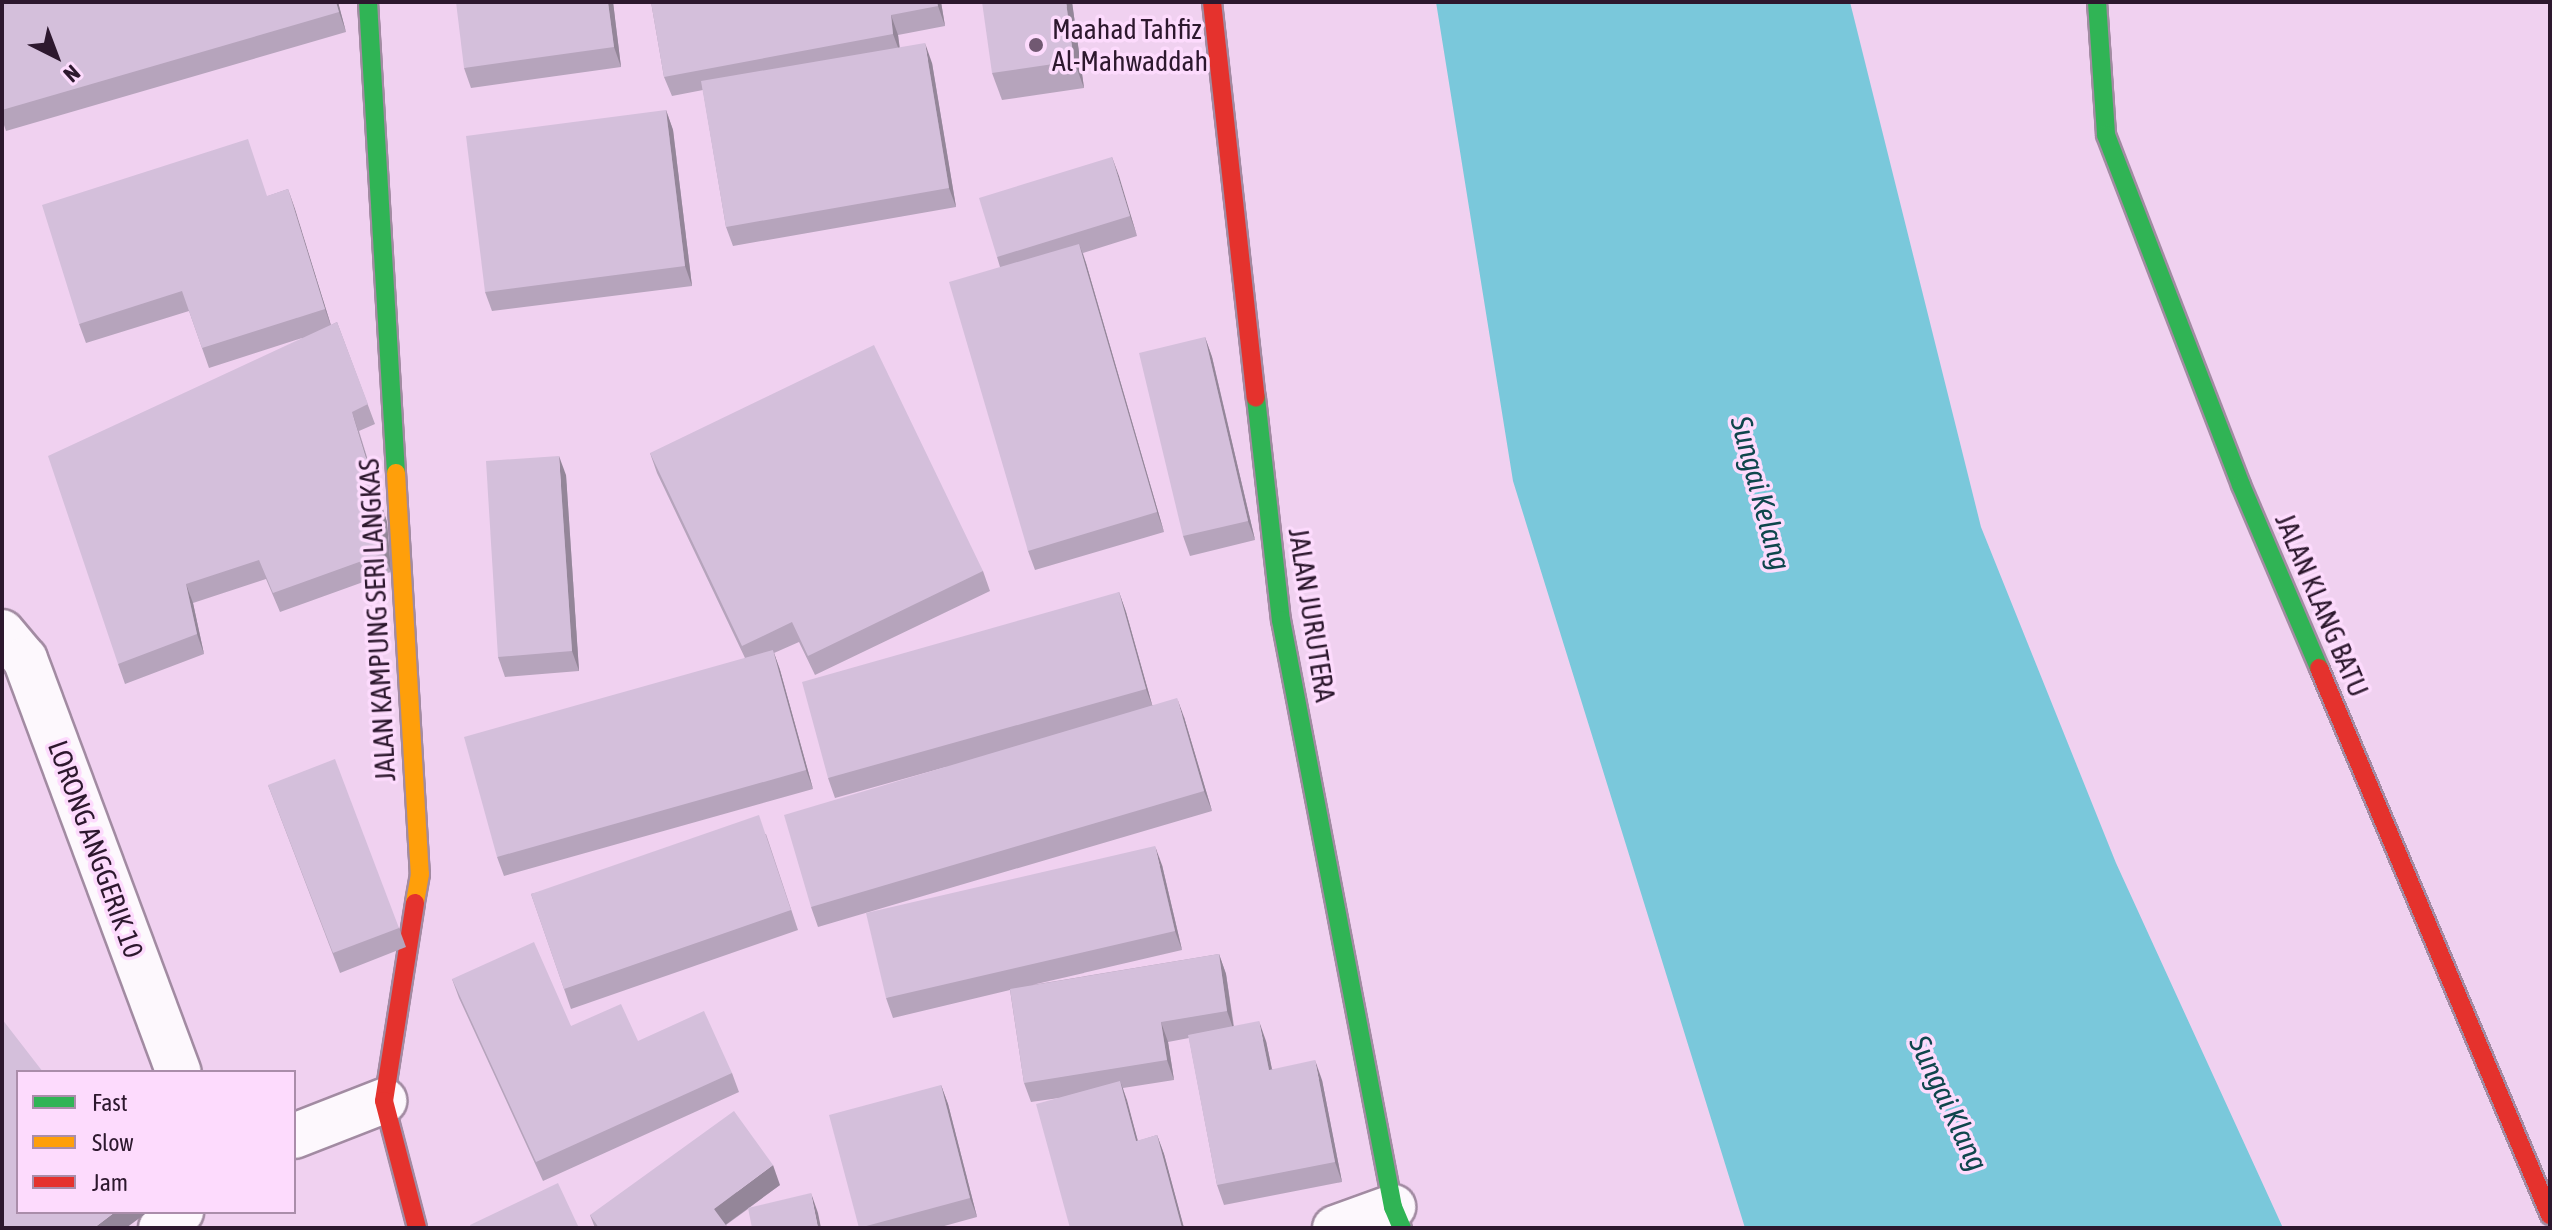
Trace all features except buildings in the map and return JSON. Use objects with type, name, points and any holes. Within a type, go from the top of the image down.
[{"type":"street","name":"JALAN KAMPUNG SERI LANGKAS","points":[[368,2],[420,874],[384,1101],[417,1228]]},
{"type":"street","name":"JALAN JURUTERA","points":[[1212,2],[1281,620],[1397,1218]]},
{"type":"street","name":"JALAN KLANG BATU","points":[[2097,2],[2106,135],[2241,485],[2550,1215]]},
{"type":"street","name":"LORONG ANGGERIK 10","points":[[2,632],[25,659],[178,1070]]},
{"type":"street","points":[[308,1130],[384,1101]]},
{"type":"street","points":[[161,1228],[178,1214]]},
{"type":"street","points":[[1335,1228],[1397,1218]]},
{"type":"water","points":[[1436,2],[1850,2],[1981,527],[2116,863],[2283,1228],[1745,1228],[1513,481]]},
{"type":"traffic: fast","points":[[368,2],[396,473]]},
{"type":"traffic: fast","points":[[2097,2],[2106,135],[2241,485],[2319,668]]},
{"type":"traffic: fast","points":[[1256,398],[1281,620],[1393,1207],[1402,1228]]},
{"type":"traffic: slow","points":[[396,473],[420,874],[415,903]]},
{"type":"traffic: jam","points":[[1212,2],[1256,398]]},
{"type":"traffic: jam","points":[[2319,668],[2550,1215]]},
{"type":"traffic: jam","points":[[415,903],[384,1101],[417,1228]]},
{"type":"place","name":"Maahad Tahfiz Al-Mahwaddah","points":[[1036,45]]},
{"type":"water label","name":"Sungai Kelang","points":[[1761,493]]},
{"type":"water label","name":"Sungai Klang","points":[[1949,1103]]}]
